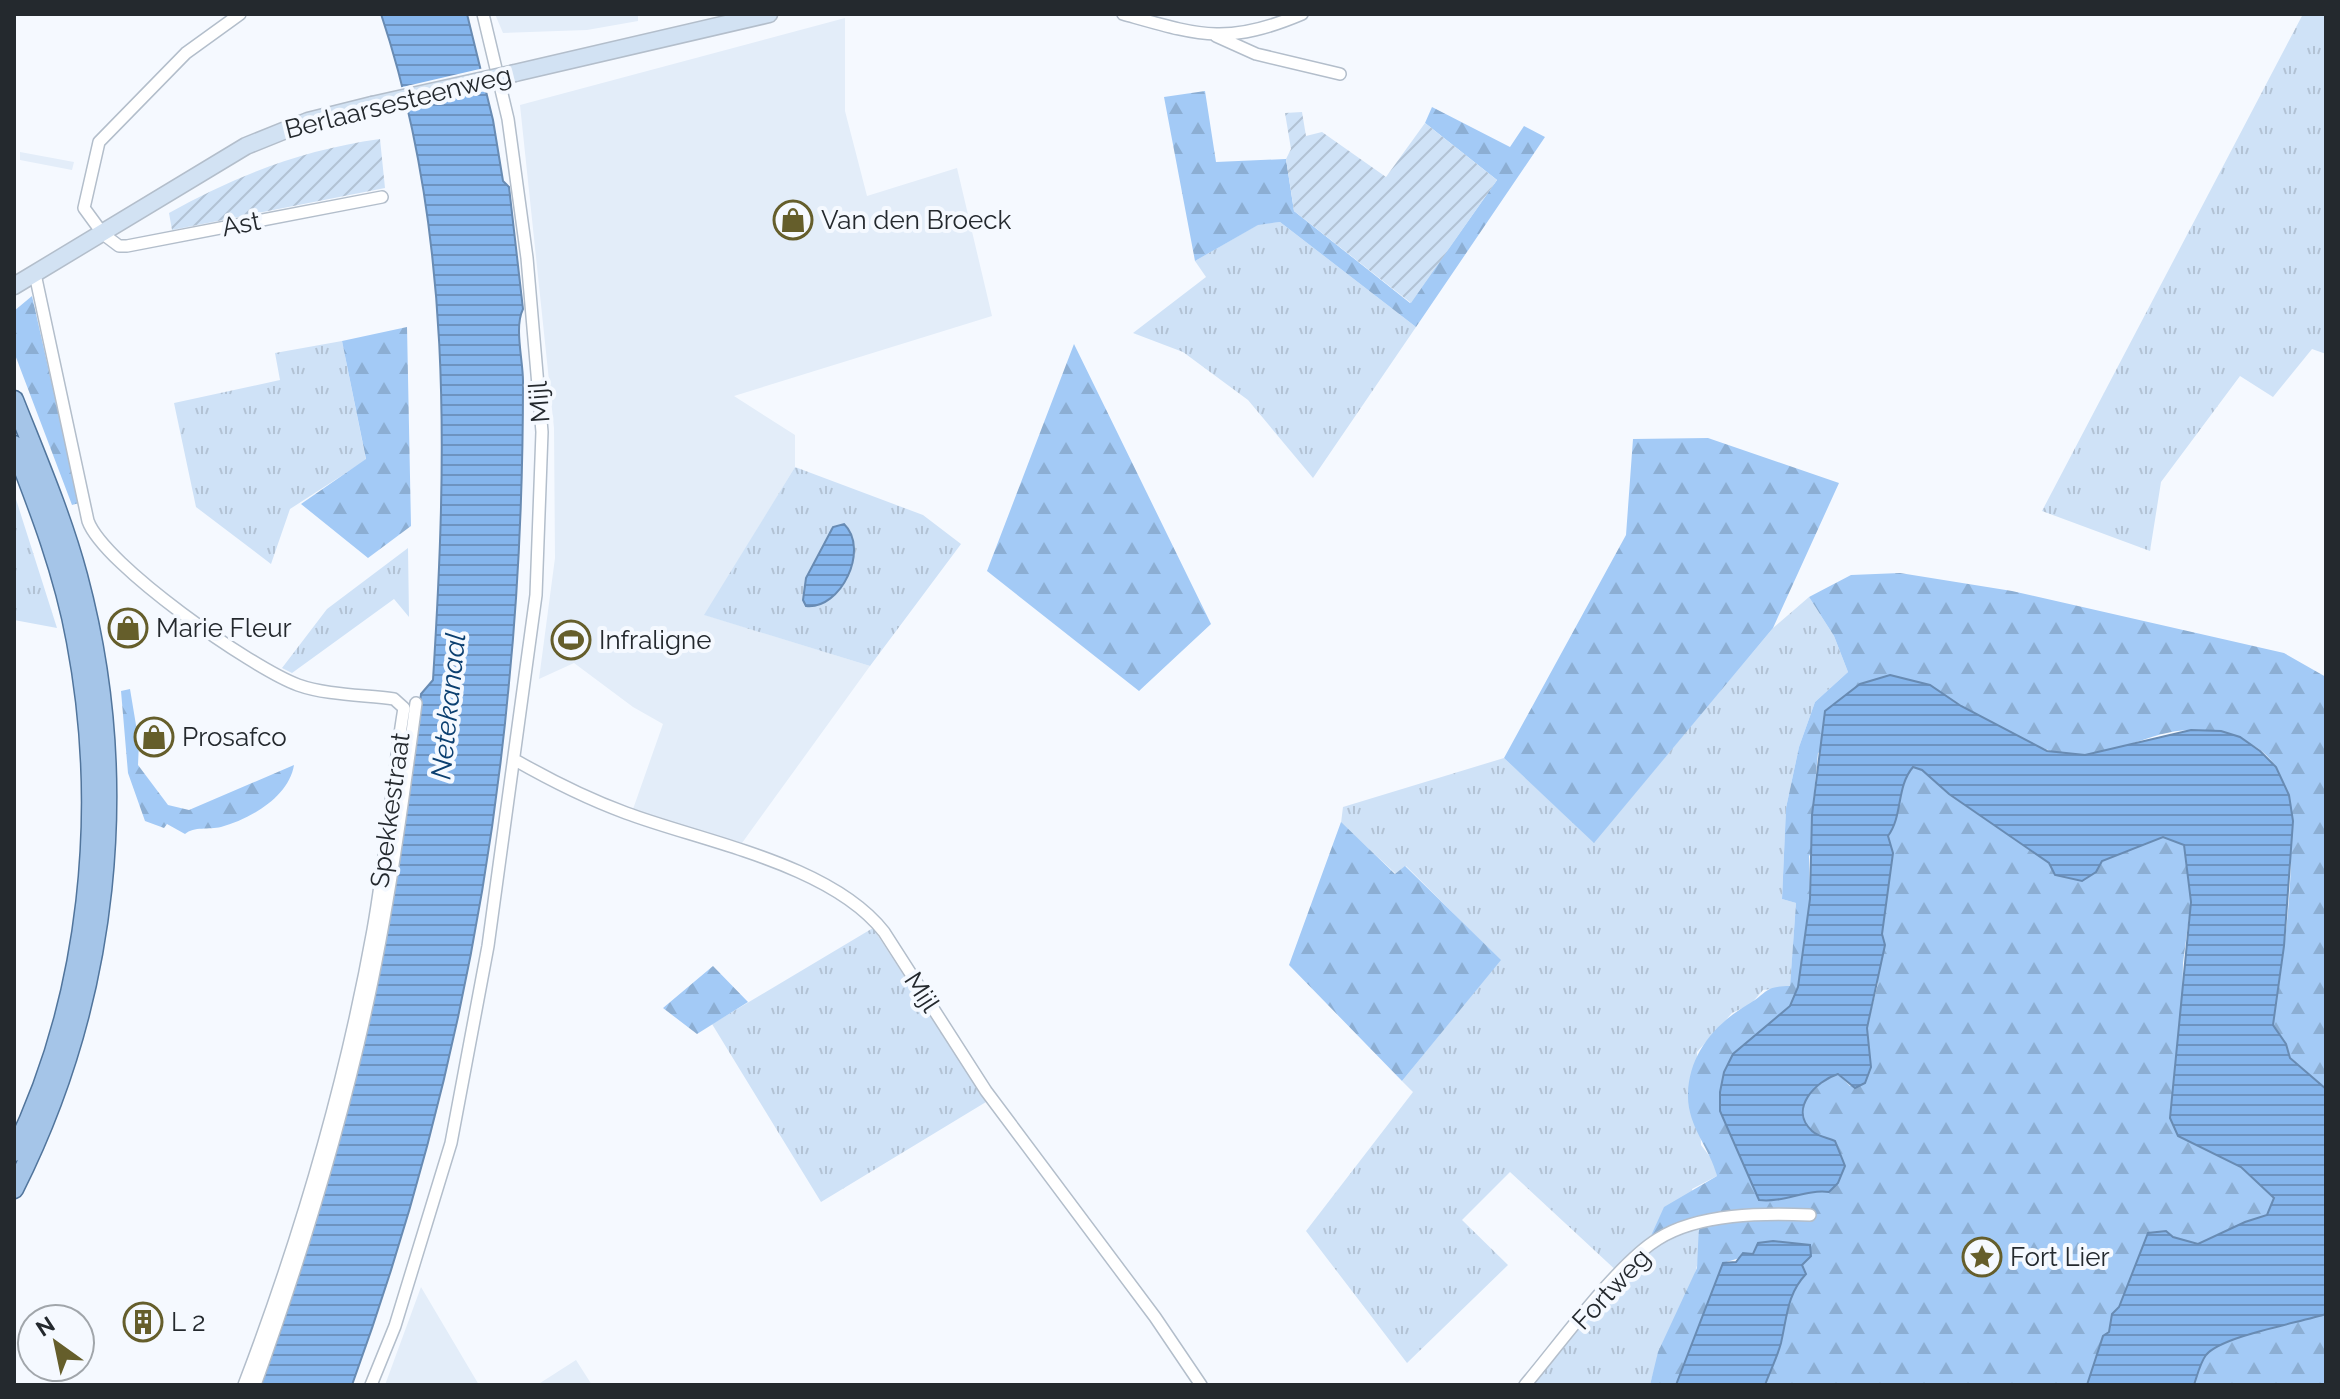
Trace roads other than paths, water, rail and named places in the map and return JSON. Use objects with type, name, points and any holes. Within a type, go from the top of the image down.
[{"type":"main road","points":[[14,400],[78,575],[99,675],[108,803],[101,906],[84,1000],[62,1083],[14,1189]]},
{"type":"main road","points":[[14,445],[52,550],[76,640],[87,712],[91,786],[89,856],[78,948],[46,1078],[14,1152]]},
{"type":"street","points":[[103,234],[84,208],[95,155],[106,131],[186,53],[240,14]]},
{"type":"street","name":"Mijl","points":[[371,1385],[395,1326],[451,1143],[488,946],[536,595],[542,432],[527,258],[508,119],[483,14]]},
{"type":"street","name":"Berlaarsesteenweg","points":[[14,286],[103,234],[202,170],[256,141],[308,121],[769,14]]},
{"type":"street","points":[[1123,14],[1195,35],[1216,36],[1274,26],[1302,14]]},
{"type":"street","points":[[1216,36],[1256,54],[1340,74]]},
{"type":"street","name":"Ast","points":[[103,234],[119,246],[127,246],[382,197]]},
{"type":"street","name":"Spekkestraat","points":[[35,274],[88,521],[100,544],[129,572],[243,655],[279,676],[300,686],[394,699],[404,708],[373,929],[343,1066],[292,1249],[244,1385]]},
{"type":"street","points":[[255,1385],[321,1185],[356,1053],[384,924],[416,703]]},
{"type":"street","name":"Mijl","points":[[515,760],[622,812],[776,864],[865,910],[884,932],[995,1104],[1155,1317],[1201,1385]]},
{"type":"street","name":"Fortweg","points":[[1525,1385],[1620,1274],[1659,1238],[1722,1220],[1775,1213],[1810,1215]]},
{"type":"water","name":"Netekanaal","points":[[381,14],[467,14],[493,120],[503,181],[509,187],[523,309],[519,334],[523,381],[521,494],[512,645],[499,773],[471,951],[432,1127],[381,1300],[352,1385],[261,1385],[317,1215],[362,1044],[396,871],[421,694],[433,680],[442,428],[433,261],[421,178],[404,95]]},
{"type":"water","points":[[844,524],[854,548],[848,576],[830,598],[819,605],[806,606],[803,600],[806,578],[833,527]]},
{"type":"water","points":[[1890,675],[1930,685],[1961,706],[2047,751],[2085,755],[2191,730],[2221,731],[2240,737],[2276,767],[2289,795],[2293,821],[2284,946],[2273,1025],[2286,1044],[2290,1058],[2326,1089],[2326,1314],[2244,1336],[2215,1348],[2204,1358],[2194,1385],[2087,1385],[2103,1336],[2109,1332],[2112,1314],[2119,1307],[2148,1233],[2166,1231],[2173,1237],[2198,1244],[2267,1215],[2274,1198],[2241,1167],[2178,1136],[2170,1118],[2191,902],[2184,845],[2163,837],[2102,861],[2096,872],[2082,881],[2055,875],[2049,863],[1949,794],[1922,770],[1913,767],[1904,783],[1896,820],[1888,836],[1893,853],[1882,934],[1885,945],[1867,1028],[1871,1067],[1865,1083],[1855,1088],[1838,1074],[1814,1089],[1804,1105],[1805,1123],[1814,1133],[1835,1141],[1845,1166],[1838,1183],[1829,1192],[1759,1200],[1720,1111],[1724,1072],[1733,1054],[1790,1006],[1798,987],[1810,899],[1812,815],[1825,711],[1860,684]]},
{"type":"water","points":[[1773,1241],[1810,1245],[1811,1256],[1802,1265],[1806,1274],[1791,1298],[1779,1349],[1765,1385],[1676,1385],[1723,1263],[1736,1262],[1743,1253],[1753,1254],[1758,1243]]},
{"type":"place","name":"Van den Broeck","points":[[793,220]]},
{"type":"place","name":"Marie Fleur","points":[[128,628]]},
{"type":"place","name":"Infraligne","points":[[571,640]]},
{"type":"place","name":"Prosafco","points":[[154,737]]},
{"type":"place","name":"Fort Lier","points":[[1982,1257]]},
{"type":"place","name":"L 2","points":[[143,1322]]}]
